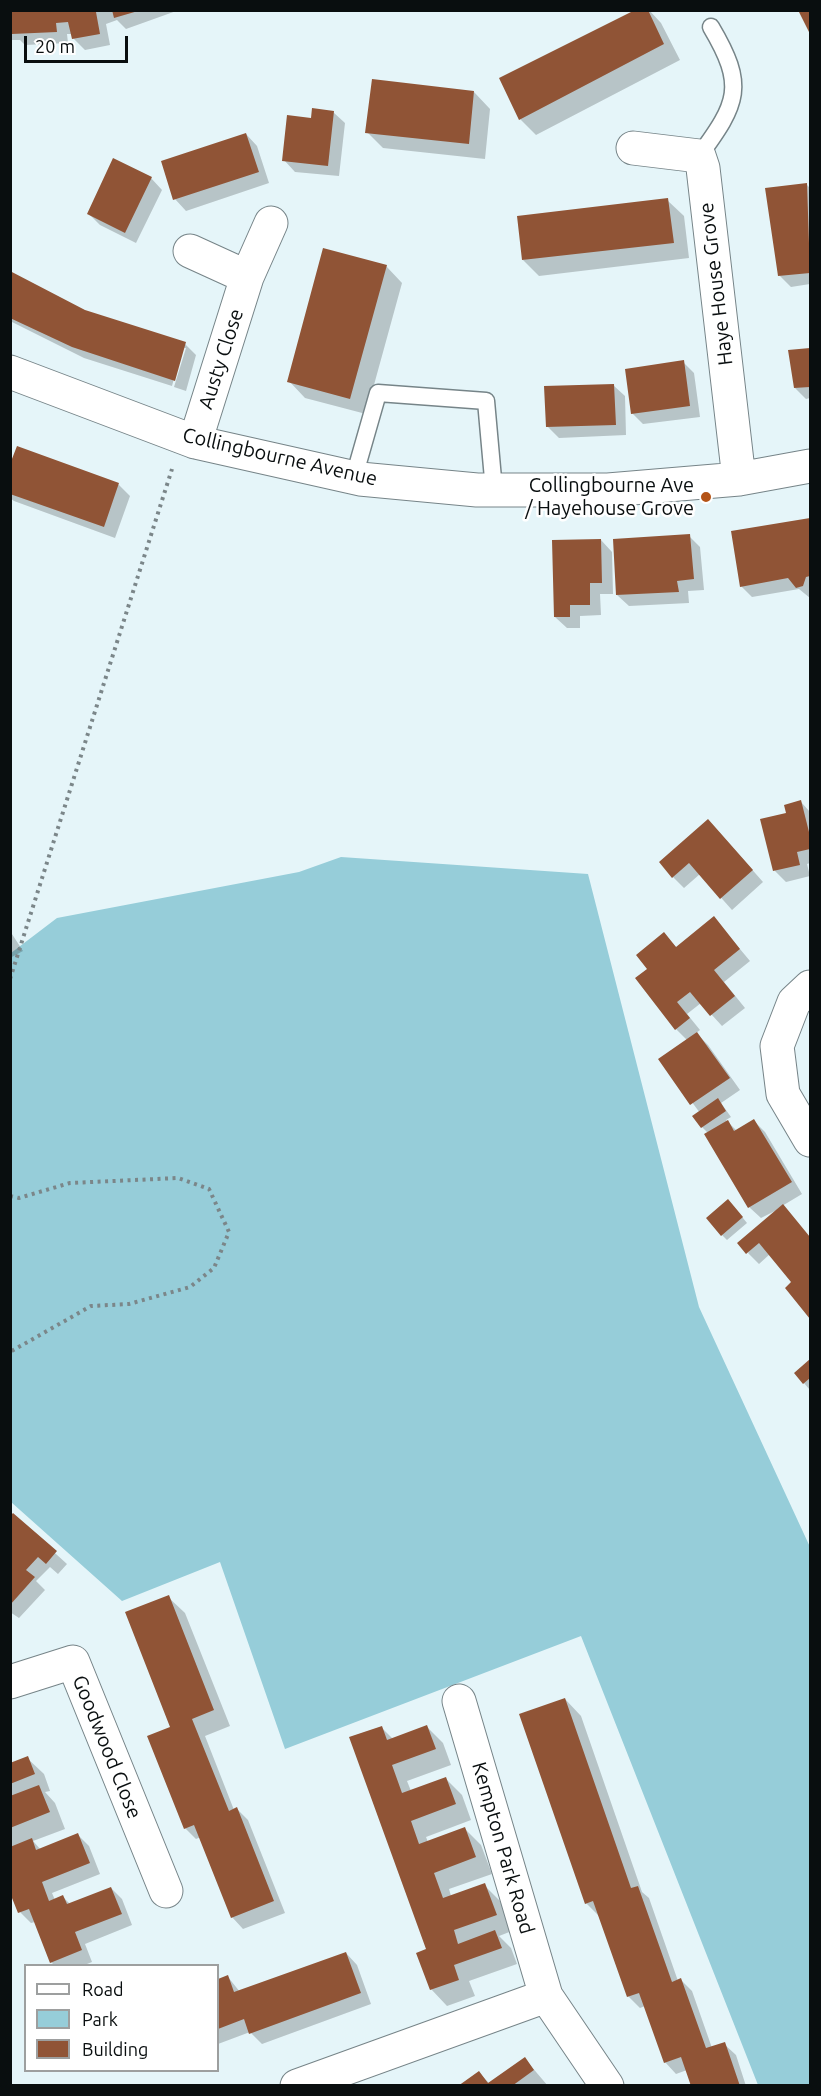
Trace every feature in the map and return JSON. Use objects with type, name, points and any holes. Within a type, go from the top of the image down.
[{"type":"street","points":[[633,148],[699,156]]},
{"type":"street","name":"Haye House Grove","points":[[699,156],[739,480]]},
{"type":"street","name":"Austy Close","points":[[189,439],[247,277],[271,223]]},
{"type":"street","points":[[190,251],[247,277]]},
{"type":"street","name":"Collingbourne Avenue","points":[[10,372],[189,439],[354,477],[494,490],[608,490],[739,480],[810,466]]},
{"type":"street","points":[[810,987],[794,1002],[777,1046],[783,1094],[810,1140]]},
{"type":"street","name":"Goodwood Close","points":[[10,1682],[73,1662],[166,1892]]},
{"type":"street","name":"Kempton Park Road","points":[[459,1701],[546,1995],[607,2085]]},
{"type":"street","points":[[297,2085],[546,1995]]},
{"type":"lane","points":[[699,156],[726,120],[734,92],[733,72],[725,50],[711,27]]},
{"type":"lane","points":[[354,477],[378,393],[486,401],[494,490]]},
{"type":"path","points":[[10,979],[189,439]]},
{"type":"path","points":[[10,1196],[19,1198],[70,1183],[178,1178],[209,1189],[229,1232],[214,1268],[190,1287],[129,1304],[91,1306],[10,1352]]},
{"type":"green space","points":[[341,857],[588,874],[699,1307],[810,1547],[810,2085],[758,2085],[581,1636],[285,1749],[220,1562],[122,1601],[11,1502],[11,953],[57,918],[299,872]]},
{"type":"building","points":[[10,10],[100,10],[96,12],[100,34],[72,39],[68,22],[56,23],[57,32],[12,34]]},
{"type":"building","points":[[112,10],[138,10],[138,11],[114,18]]},
{"type":"building","points":[[635,10],[648,10],[664,44],[519,120],[499,78]]},
{"type":"building","points":[[798,10],[810,10],[810,34]]},
{"type":"building","points":[[372,79],[474,91],[469,144],[365,133]]},
{"type":"building","points":[[312,108],[334,111],[328,166],[282,161],[287,115],[311,118]]},
{"type":"building","points":[[246,133],[259,172],[173,200],[161,161]]},
{"type":"building","points":[[113,158],[152,177],[125,233],[87,214]]},
{"type":"building","points":[[807,183],[810,273],[778,276],[765,188]]},
{"type":"building","points":[[668,198],[674,243],[522,260],[517,216]]},
{"type":"building","points":[[323,248],[387,265],[350,399],[287,382]]},
{"type":"building","points":[[10,271],[85,310],[186,342],[175,381],[72,347],[10,318]]},
{"type":"building","points":[[810,348],[810,387],[794,388],[788,350]]},
{"type":"building","points":[[684,360],[690,406],[631,414],[625,369]]},
{"type":"building","points":[[614,384],[616,425],[546,427],[544,386]]},
{"type":"building","points":[[17,446],[119,483],[104,527],[10,494],[10,464]]},
{"type":"building","points":[[810,518],[810,576],[806,577],[803,586],[796,588],[788,578],[740,587],[731,531]]},
{"type":"building","points":[[690,534],[694,579],[677,581],[679,592],[616,595],[613,539]]},
{"type":"building","points":[[601,539],[602,583],[590,583],[590,605],[570,605],[570,617],[554,617],[552,540]]},
{"type":"building","points":[[801,800],[810,836],[810,849],[797,852],[800,865],[773,871],[760,819],[786,813],[784,805]]},
{"type":"building","points":[[708,819],[753,870],[720,899],[689,863],[672,878],[659,862]]},
{"type":"building","points":[[714,916],[740,949],[714,970],[735,996],[710,1016],[690,992],[677,1002],[690,1018],[675,1030],[635,978],[647,969],[636,955],[664,932],[676,947]]},
{"type":"building","points":[[697,1032],[730,1078],[690,1105],[658,1059]]},
{"type":"building","points":[[718,1098],[726,1111],[701,1128],[692,1116]]},
{"type":"building","points":[[754,1119],[792,1182],[748,1208],[704,1134],[728,1120],[734,1131]]},
{"type":"building","points":[[728,1199],[743,1217],[721,1236],[706,1218]]},
{"type":"building","points":[[783,1204],[810,1237],[810,1319],[785,1288],[791,1282],[759,1243],[746,1254],[737,1243]]},
{"type":"building","points":[[810,1359],[810,1378],[803,1384],[794,1373]]},
{"type":"building","points":[[13,1513],[57,1551],[46,1564],[38,1557],[26,1570],[35,1577],[10,1605],[10,1516]]},
{"type":"building","points":[[169,1595],[214,1710],[192,1719],[229,1811],[237,1807],[274,1901],[231,1918],[194,1825],[184,1829],[147,1736],[170,1727],[125,1612]]},
{"type":"building","points":[[565,1698],[631,1888],[638,1886],[672,1982],[681,1978],[706,2048],[725,2042],[740,2086],[691,2086],[681,2057],[664,2063],[639,1993],[627,1997],[593,1901],[585,1904],[519,1714]]},
{"type":"building","points":[[427,1725],[436,1749],[392,1765],[402,1793],[446,1777],[456,1804],[411,1821],[419,1844],[465,1827],[476,1857],[434,1873],[443,1898],[485,1883],[497,1915],[454,1930],[458,1944],[495,1930],[502,1948],[454,1965],[459,1980],[430,1990],[416,1953],[426,1949],[349,1737],[382,1726],[387,1740]]},
{"type":"building","points":[[28,1756],[35,1774],[10,1784],[10,1763]]},
{"type":"building","points":[[39,1785],[50,1812],[10,1828],[10,1796]]},
{"type":"building","points":[[78,1833],[90,1863],[42,1882],[49,1901],[63,1895],[67,1904],[111,1887],[122,1914],[75,1932],[82,1950],[50,1963],[29,1909],[18,1913],[10,1893],[10,1847],[32,1838],[36,1850]]},
{"type":"building","points":[[346,1952],[361,1993],[249,2034],[244,2019],[219,2029],[219,1979],[228,1975],[234,1992]]},
{"type":"building","points":[[525,2057],[534,2070],[512,2086],[458,2086],[479,2071],[488,2083]]},
{"type":"place","name":"Collingbourne Ave / Hayehouse Grove","points":[[706,497]]}]
